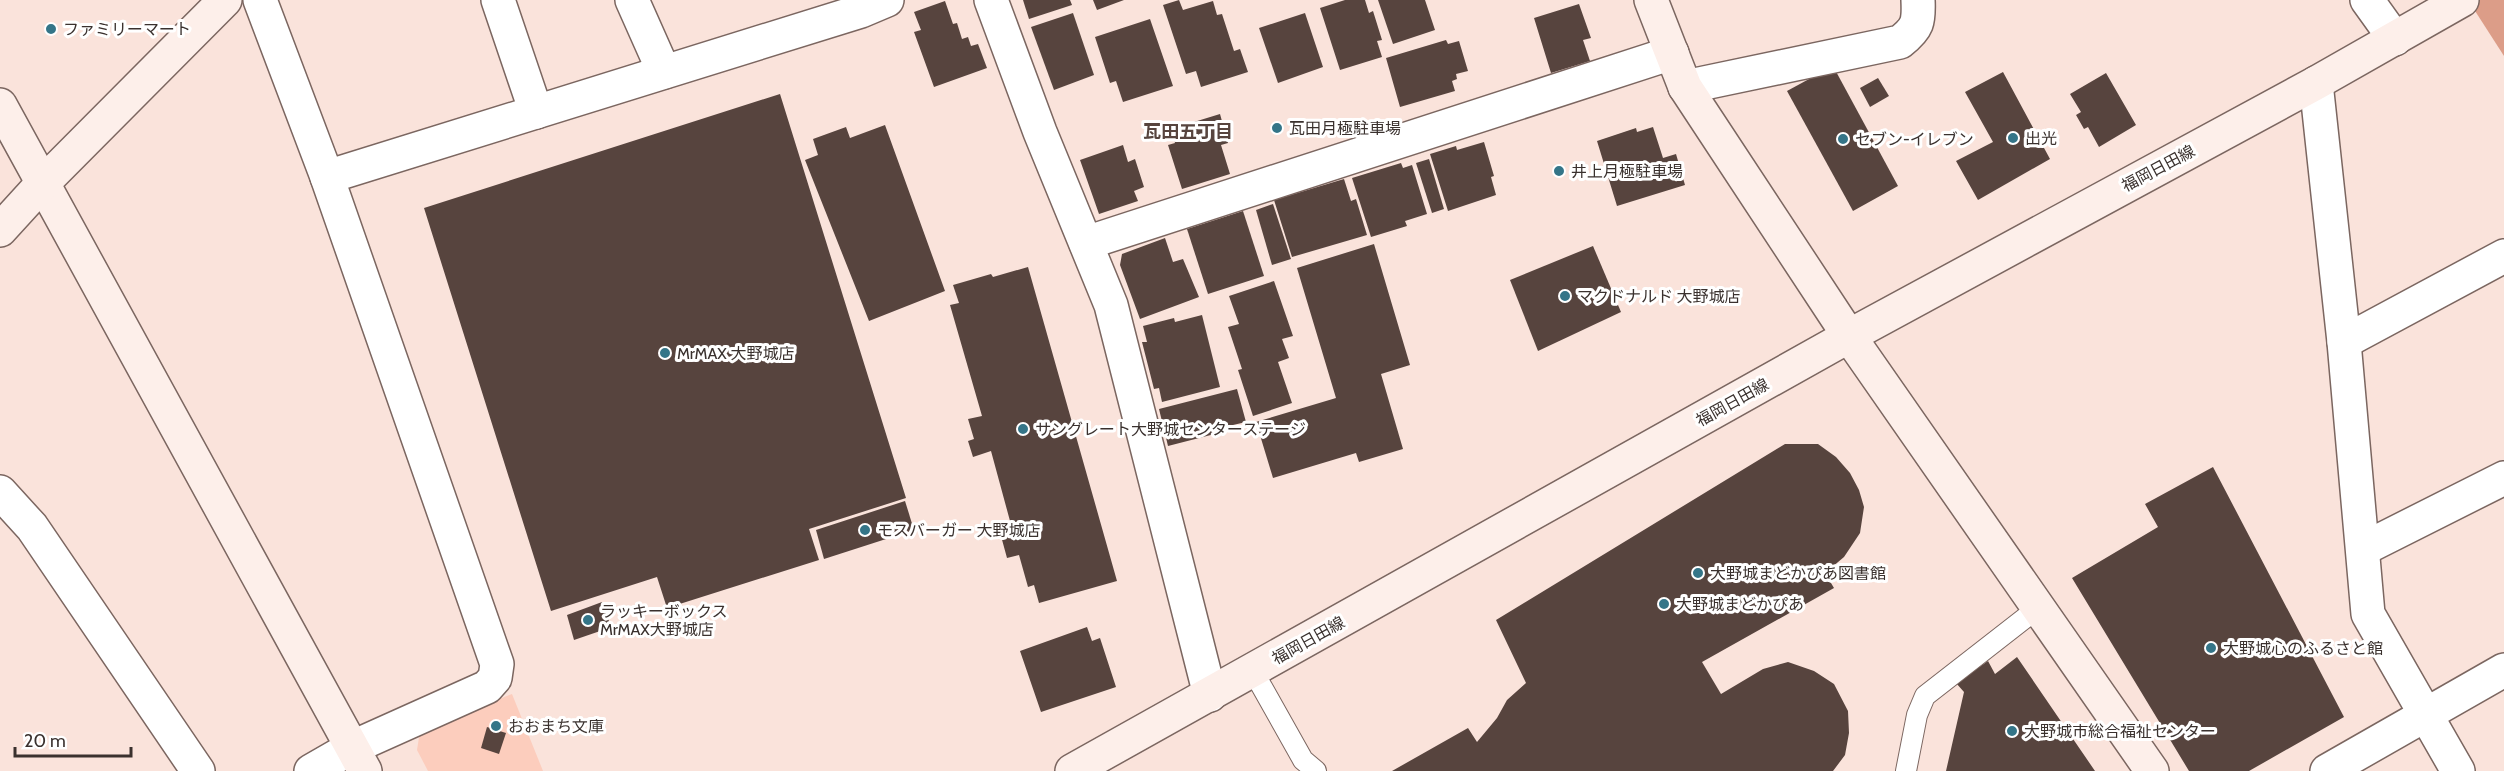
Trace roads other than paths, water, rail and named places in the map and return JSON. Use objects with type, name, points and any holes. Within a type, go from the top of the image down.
[{"type":"street","points":[[0,230],[42,184],[225,0]]},
{"type":"street","points":[[260,0],[327,177],[498,664],[495,678],[487,687],[358,759],[311,771]]},
{"type":"street","points":[[498,0],[536,112]]},
{"type":"street","points":[[632,0],[663,72]]},
{"type":"street","points":[[327,177],[861,11],[887,0]]},
{"type":"street","points":[[991,0],[1040,132],[1112,304],[1210,695]]},
{"type":"street","points":[[1651,0],[1684,87],[1849,336],[2152,771]]},
{"type":"street","points":[[1684,87],[1900,42],[1913,33],[1919,19],[1917,0]]},
{"type":"street","points":[[2367,0],[2395,39]]},
{"type":"street","name":"福岡日田線","points":[[1072,771],[1849,336],[2316,83],[2462,0]]},
{"type":"street","points":[[1086,243],[1672,53]]},
{"type":"street","points":[[2316,83],[2344,342],[2368,614],[2458,771]]},
{"type":"street","points":[[0,105],[358,759]]},
{"type":"street","points":[[2344,342],[2504,256]]},
{"type":"street","points":[[2364,549],[2504,478]]},
{"type":"street","points":[[0,492],[32,527],[198,771]]},
{"type":"street","points":[[2327,771],[2504,670]]},
{"type":"lane","points":[[1906,771],[1917,716],[1925,696],[2038,608]]},
{"type":"lane","points":[[1253,671],[1303,760],[1316,771]]},
{"type":"place","name":"ファミリーマート","points":[[51,29]]},
{"type":"place","name":"瓦田月極駐車場","points":[[1277,128]]},
{"type":"place","name":"出光","points":[[2013,138]]},
{"type":"place","name":"セブン-イレブン","points":[[1843,139]]},
{"type":"place","name":"井上月極駐車場","points":[[1559,171]]},
{"type":"place","name":"マクドナルド 大野城店","points":[[1565,296]]},
{"type":"place","name":"MrMAX 大野城店","points":[[665,353]]},
{"type":"place","name":"サングレート大野城センターステージ","points":[[1023,429]]},
{"type":"place","name":"モスバーガー 大野城店","points":[[865,530]]},
{"type":"place","name":"大野城まどかぴあ図書館","points":[[1698,573]]},
{"type":"place","name":"大野城まどかぴあ","points":[[1664,604]]},
{"type":"place","name":"ラッキーボックス MrMAX大野城店","points":[[588,620]]},
{"type":"place","name":"大野城心のふるさと館","points":[[2211,648]]},
{"type":"place","name":"おおまち文庫","points":[[496,726]]},
{"type":"place","name":"大野城市総合福祉センター","points":[[2012,731]]},
{"type":"district","name":"瓦田五丁目","points":[[1188,132]]}]
